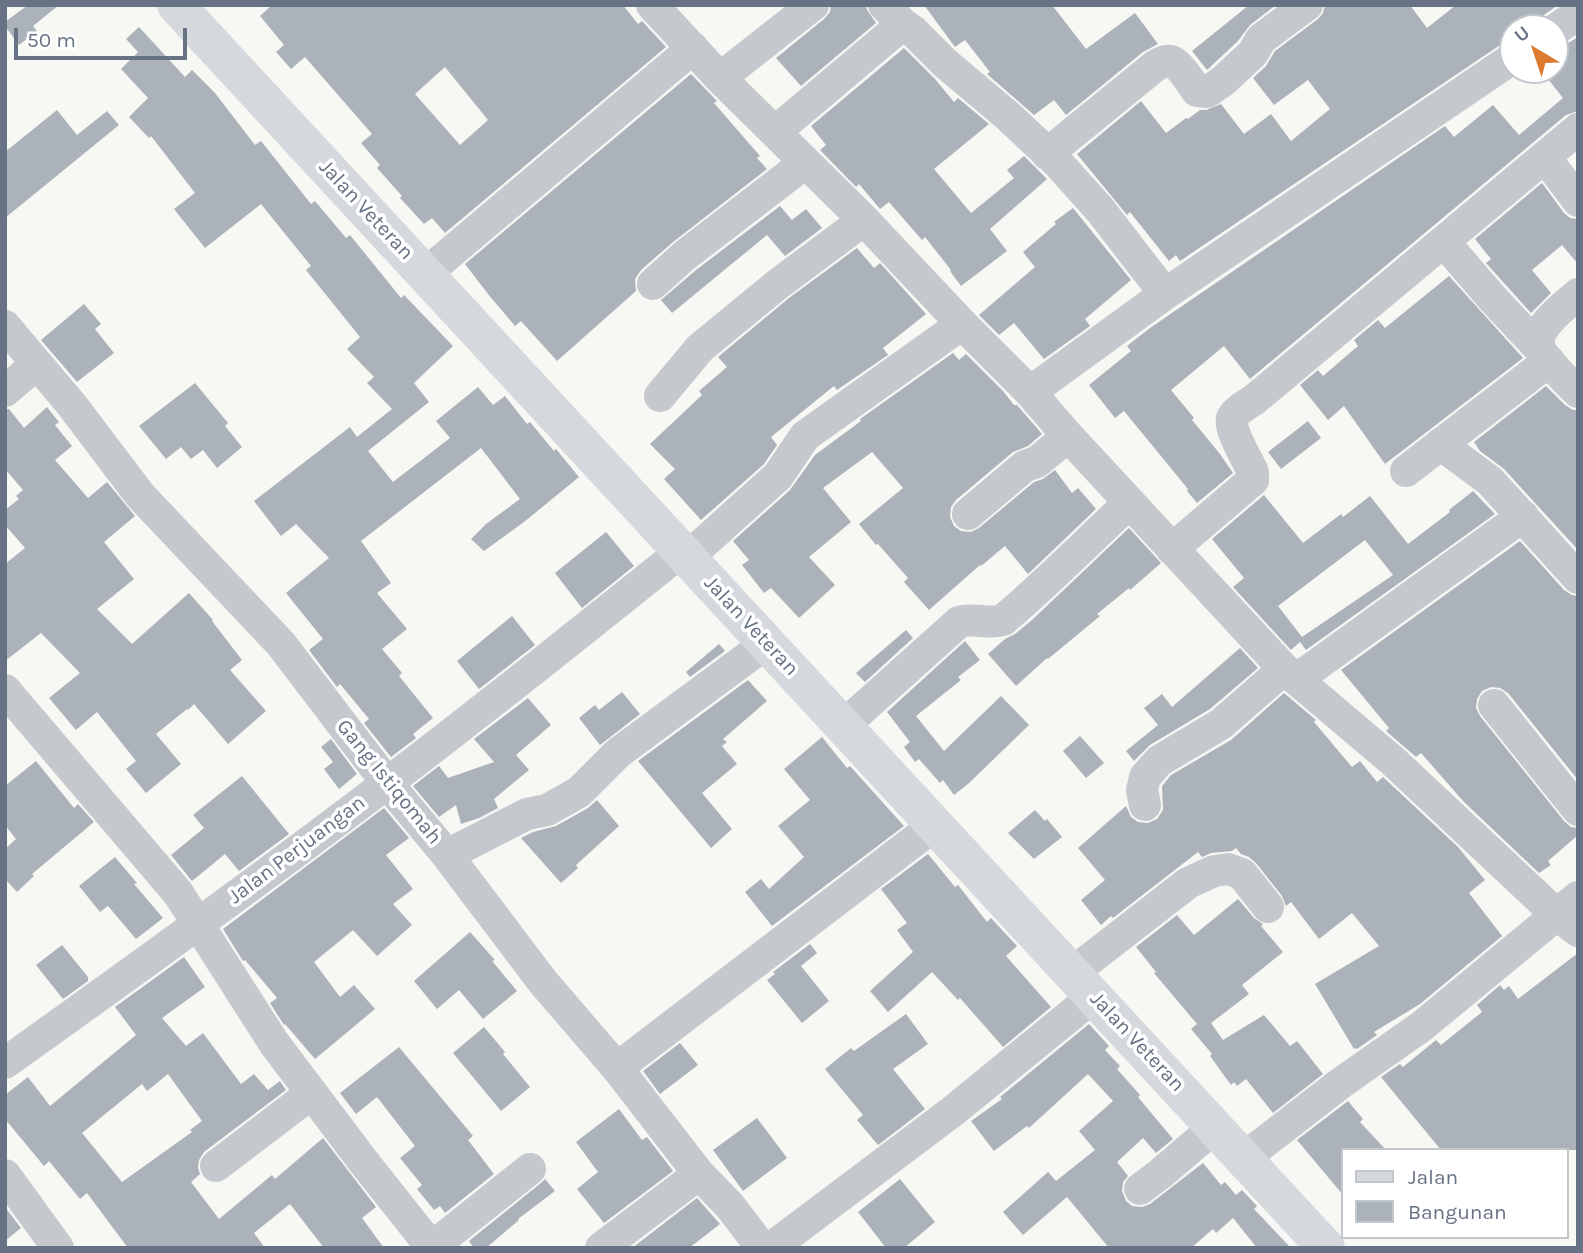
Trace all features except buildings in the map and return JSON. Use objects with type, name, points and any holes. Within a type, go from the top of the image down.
[{"type":"main road","name":"Jalan Veteran","points":[[176,5],[1326,1248]]},
{"type":"street","points":[[652,5],[720,78],[864,220],[1030,392],[1129,503],[1291,674],[1570,914],[1244,1158]]},
{"type":"street","points":[[720,78],[813,5]]},
{"type":"street","points":[[1047,154],[1155,66],[1168,60],[1175,62],[1197,91],[1207,92],[1253,53],[1261,39],[1307,5]]},
{"type":"street","points":[[775,132],[893,15],[1058,163],[1101,211],[1165,294]]},
{"type":"street","points":[[425,274],[693,48]]},
{"type":"street","points":[[1030,392],[1165,294],[1499,67]]},
{"type":"street","points":[[1172,549],[1253,480],[1253,472],[1232,427],[1232,418],[1236,413],[1578,130]]},
{"type":"street","points":[[1545,158],[1578,201]]},
{"type":"street","points":[[653,284],[684,256],[805,163]]},
{"type":"street","points":[[660,396],[700,348],[778,284],[864,220]]},
{"type":"street","points":[[1444,242],[1578,392]]},
{"type":"street","points":[[1545,355],[1538,340],[1547,321],[1578,294]]},
{"type":"street","name":"Jalan Perjuangan","points":[[5,1063],[197,925],[474,717],[685,554],[778,476],[805,436],[962,324]]},
{"type":"street","name":"Gang Istiqomah","points":[[5,326],[71,404],[140,495],[281,644],[543,982],[617,1068],[699,1174],[730,1206],[762,1248]]},
{"type":"street","points":[[1406,471],[1545,355]]},
{"type":"street","points":[[5,391],[37,364]]},
{"type":"street","points":[[968,514],[1025,466],[1037,462],[1068,436]]},
{"type":"street","points":[[1440,444],[1490,481],[1578,578]]},
{"type":"street","points":[[843,726],[959,622],[966,620],[995,623],[1003,620],[1064,567],[1082,546],[1129,503]]},
{"type":"street","points":[[1145,805],[1142,790],[1145,777],[1159,761],[1221,724],[1522,516]]},
{"type":"street","points":[[447,855],[527,814],[547,810],[579,792],[618,753],[767,643]]},
{"type":"street","points":[[5,690],[178,893],[274,1043],[432,1247],[530,1169]]},
{"type":"street","points":[[1494,705],[1578,810]]},
{"type":"street","points":[[617,1068],[935,825]]},
{"type":"street","points":[[771,1248],[953,1111],[1188,883],[1214,871],[1228,869],[1242,874],[1268,906]]},
{"type":"street","points":[[216,1166],[312,1093]]},
{"type":"street","points":[[1140,1189],[1215,1127]]},
{"type":"street","points":[[600,1248],[699,1174]]},
{"type":"street","points":[[5,1175],[58,1248]]}]
